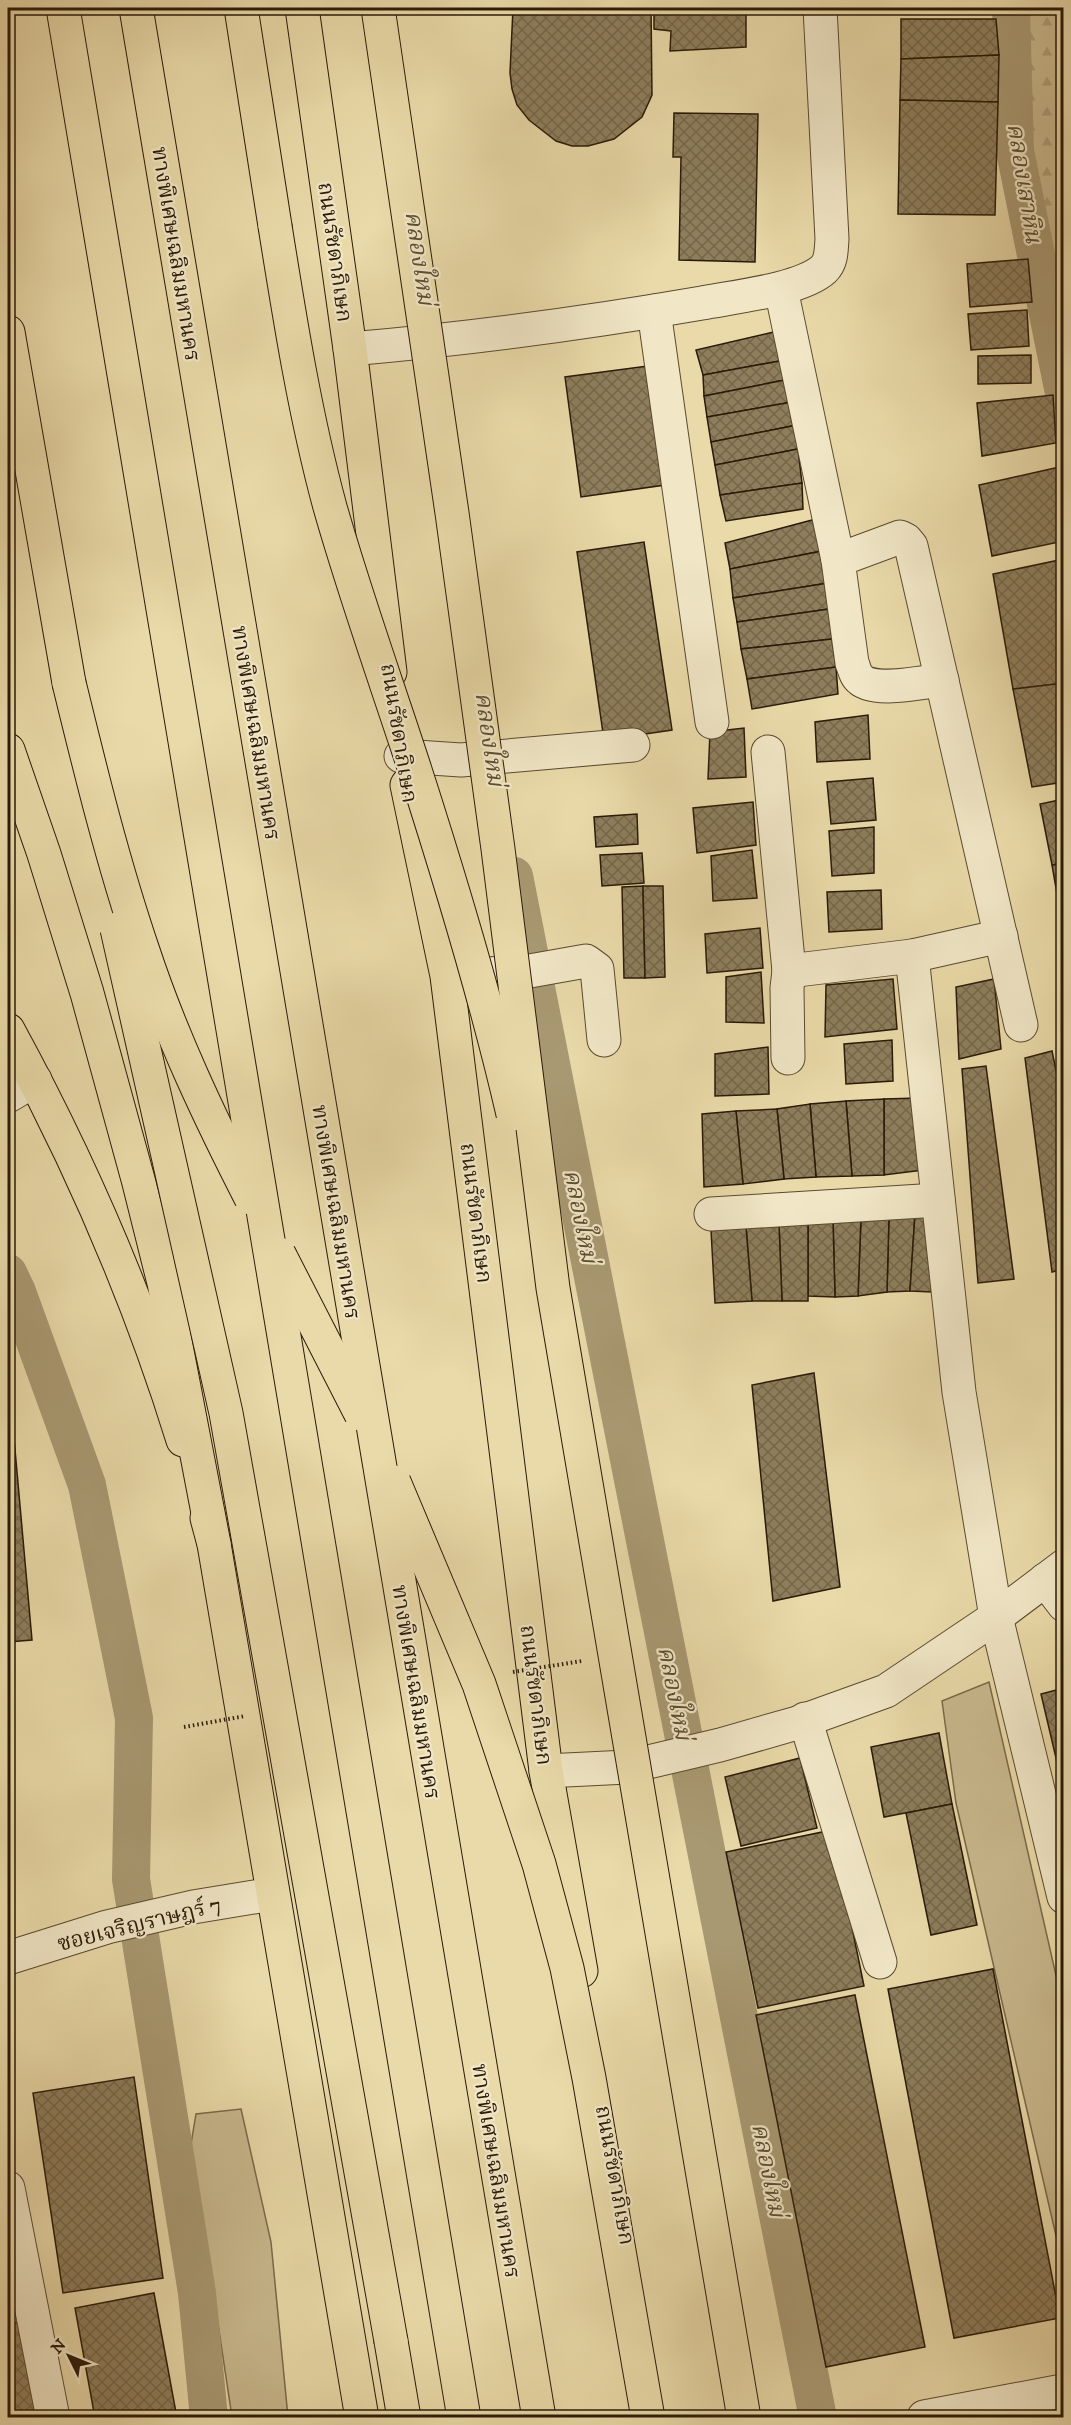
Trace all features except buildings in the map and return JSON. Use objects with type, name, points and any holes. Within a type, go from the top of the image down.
[{"type":"main road","points":[[63,8],[464,2418]]},
{"type":"main road","name":"ทางพิเศษเฉลิมมหานคร","points":[[136,8],[539,2418]]},
{"type":"main road","points":[[241,8],[306,410],[356,597],[414,767],[499,1053],[553,1288]]},
{"type":"main road","name":"ถนนรัชดาภิเษก","points":[[302,8],[350,349],[401,756],[447,976],[546,1771],[658,2418]]},
{"type":"main road","points":[[378,8],[495,825],[553,1288],[744,2418]]},
{"type":"main road","points":[[8,332],[69,683],[121,950],[226,1413],[404,2418]]},
{"type":"main road","points":[[69,683],[120,881],[170,1023],[234,1164],[403,1500],[479,1684],[508,1767],[539,1864],[567,1968],[589,2078],[648,2418]]},
{"type":"main road","points":[[8,750],[45,854],[84,982],[140,1183],[164,1283],[214,1544],[362,2418]]},
{"type":"main road","points":[[8,1030],[21,1088],[82,1177],[128,1283],[178,1424],[214,1544]]},
{"type":"street","points":[[350,349],[411,344],[654,311],[781,289],[825,269],[831,259],[820,8]]},
{"type":"street","points":[[781,289],[838,560],[852,663],[857,677],[879,687],[942,680]]},
{"type":"street","points":[[654,311],[712,722]]},
{"type":"street","points":[[838,560],[900,537],[911,546],[1021,1025]]},
{"type":"street","points":[[401,756],[461,760],[633,745]]},
{"type":"street","points":[[768,752],[789,971],[787,988],[788,1059]]},
{"type":"street","points":[[789,971],[912,956],[1001,936]]},
{"type":"street","points":[[912,956],[959,1392],[996,1617],[1064,1898]]},
{"type":"street","points":[[447,976],[524,972],[586,961],[597,969],[604,1040]]},
{"type":"street","points":[[711,1214],[938,1200]]},
{"type":"street","points":[[546,1771],[627,1767],[720,1745],[886,1691],[996,1617],[1057,1584]]},
{"type":"street","points":[[805,1719],[880,1962]]},
{"type":"street","name":"ซอยเจริญราษฎร์ 7","points":[[8,1958],[107,1928],[193,1907],[272,1894]]},
{"type":"street","points":[[8,2188],[53,2418]]},
{"type":"street","points":[[924,2417],[1057,2392],[1064,2394]]},
{"type":"green space","points":[[1018,8],[1063,8],[1063,353],[1020,126]]},
{"type":"green space","points":[[989,1682],[1063,2006],[1063,2266],[956,1803],[942,1701]]},
{"type":"green space","points":[[241,2109],[271,2242],[288,2417],[232,2417],[191,2144],[196,2114]]},
{"type":"waterway","name":"คลองเสาหิน","points":[[1011,8],[1015,151],[1064,393]]},
{"type":"waterway","name":"คลองใหม่","points":[[514,876],[818,2418]]},
{"type":"waterway","points":[[8,1273],[87,1485],[134,1718],[131,1879],[197,2293],[209,2418]]}]
